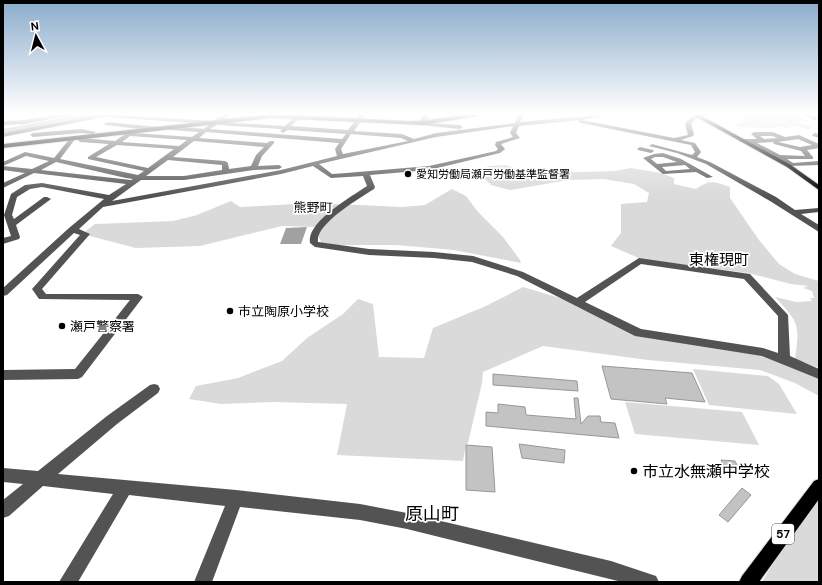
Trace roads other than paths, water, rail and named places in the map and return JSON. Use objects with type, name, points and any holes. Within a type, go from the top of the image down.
[{"type":"highway","points":[[3,146],[46,141]]},
{"type":"main road","points":[[743,142],[789,166],[819,188]]},
{"type":"main road","name":"57","points":[[748,582],[819,486]]},
{"type":"street","points":[[14,196],[3,186],[56,160],[73,141]]},
{"type":"street","points":[[96,141],[179,148]]},
{"type":"street","points":[[3,293],[101,205],[179,148],[191,141]]},
{"type":"street","points":[[209,141],[268,146]]},
{"type":"street","points":[[254,168],[259,155],[272,141]]},
{"type":"street","points":[[341,157],[338,149],[342,141]]},
{"type":"street","points":[[101,205],[150,197],[305,166],[403,144],[409,141]]},
{"type":"street","points":[[314,164],[331,176],[429,168],[498,152],[502,149],[498,143],[504,141]]},
{"type":"street","points":[[653,141],[651,151],[646,158],[665,173],[697,170]]},
{"type":"street","points":[[680,141],[693,144],[698,152],[693,157]]},
{"type":"street","points":[[743,142],[759,141]]},
{"type":"street","points":[[767,141],[801,149],[819,146],[807,141]]},
{"type":"street","points":[[743,142],[755,144],[792,165],[819,163]]},
{"type":"street","points":[[116,143],[90,158],[149,170]]},
{"type":"street","points":[[809,148],[819,153]]},
{"type":"street","points":[[640,149],[693,157],[723,170],[794,212],[819,229]]},
{"type":"street","points":[[778,157],[811,158],[801,149]]},
{"type":"street","points":[[651,151],[672,156],[709,177]]},
{"type":"street","points":[[3,164],[23,154]]},
{"type":"street","points":[[3,155],[23,154],[56,160],[126,176],[136,180]]},
{"type":"street","points":[[166,158],[225,163],[226,172]]},
{"type":"street","points":[[656,166],[684,163]]},
{"type":"street","points":[[3,168],[136,180],[184,178],[254,168],[305,166]]},
{"type":"street","points":[[366,173],[371,187],[344,205],[322,223],[315,231],[313,237],[314,243],[322,246],[369,252],[434,254],[473,259],[520,274],[639,333],[762,352],[784,359],[819,374]]},
{"type":"street","points":[[18,178],[56,184],[73,175]]},
{"type":"street","points":[[3,241],[16,237],[8,219],[14,196],[28,187],[42,185],[111,198]]},
{"type":"street","points":[[8,219],[48,199]]},
{"type":"street","points":[[794,212],[819,210]]},
{"type":"street","points":[[3,375],[78,374],[138,297],[43,297],[37,289],[86,234],[72,230]]},
{"type":"street","points":[[578,302],[639,261],[747,276],[783,315],[784,359]]},
{"type":"street","points":[[3,510],[38,479],[112,420],[154,390]]},
{"type":"street","points":[[3,475],[360,512],[611,570],[650,582]]},
{"type":"street","points":[[68,582],[126,488]]},
{"type":"street","points":[[203,582],[236,498]]},
{"type":"place","name":"愛知労働局瀬戸労働基準監督署","points":[[408,174]]},
{"type":"place","name":"市立陶原小学校","points":[[230,311]]},
{"type":"place","name":"瀬戸警察署","points":[[62,326]]},
{"type":"place","name":"市立水無瀬中学校","points":[[634,471]]},
{"type":"district","name":"熊野町","points":[[313,207]]},
{"type":"district","name":"東権現町","points":[[719,260]]},
{"type":"district","name":"原山町","points":[[432,514]]}]
